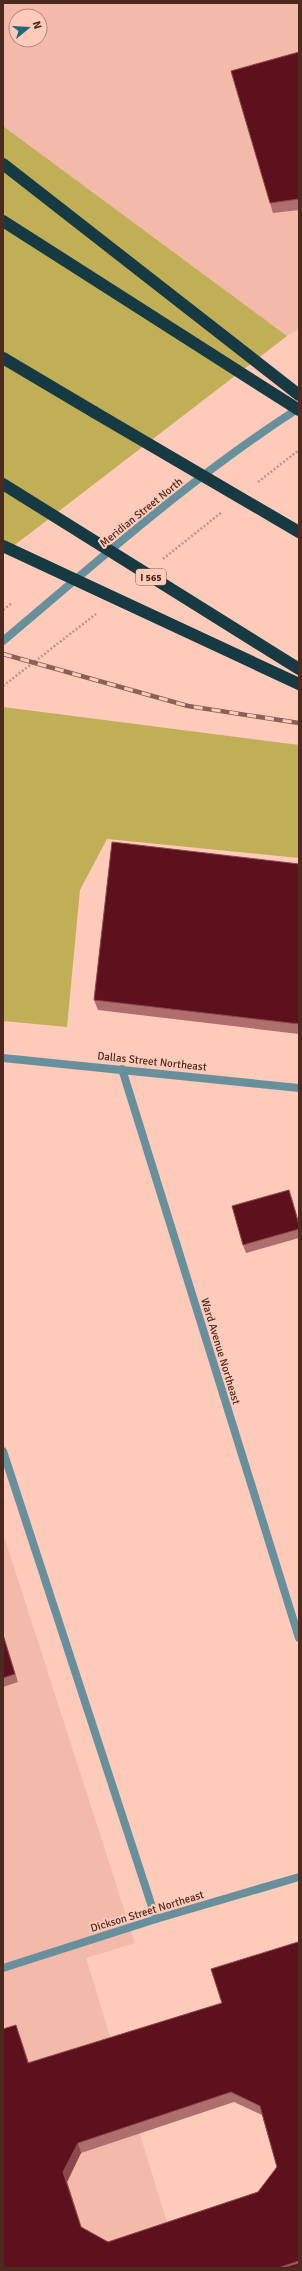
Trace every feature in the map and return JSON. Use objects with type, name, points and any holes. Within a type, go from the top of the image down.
[{"type":"highway","points":[[3,164],[299,395]]},
{"type":"highway","points":[[3,221],[299,409]]},
{"type":"highway","points":[[3,358],[299,532]]},
{"type":"highway","name":"I 565","points":[[3,484],[299,670]]},
{"type":"highway","points":[[3,546],[299,684]]},
{"type":"street","name":"Meridian Street North","points":[[3,642],[153,514],[249,440],[299,409]]},
{"type":"street","name":"Dallas Street Northeast","points":[[3,1058],[299,1088]]},
{"type":"street","name":"Ward Avenue Northeast","points":[[122,1069],[299,1638]]},
{"type":"street","points":[[3,1450],[156,1919]]},
{"type":"street","name":"Dickson Street Northeast","points":[[3,1968],[156,1919],[299,1877]]},
{"type":"shaded area","points":[[3,3],[299,3],[299,329],[287,336],[3,126]]},
{"type":"shaded area","points":[[3,126],[287,336],[3,554]]},
{"type":"shaded area","points":[[3,707],[299,745],[299,858],[107,839],[80,890],[67,1027],[3,1021]]},
{"type":"shaded area","points":[[3,1533],[135,1943],[86,1958],[181,2268],[3,2268]]},
{"type":"building","points":[[299,52],[299,199],[270,203],[231,71]]},
{"type":"building","points":[[112,842],[299,864],[299,1024],[94,1000]]},
{"type":"building","points":[[289,1190],[299,1229],[243,1245],[232,1206]]},
{"type":"building","points":[[3,1635],[15,1674],[3,1678]]},
{"type":"building","points":[[298,1942],[299,2261],[278,2268],[3,2268],[3,2029],[16,2025],[28,2063],[222,2003],[211,1969]],"holes":[[[231,2092],[260,2106],[277,2167],[258,2192],[108,2242],[81,2227],[63,2172],[78,2143]]]},
{"type":"building","points":[[299,2263],[299,2268],[282,2268]]},
{"type":"railway","points":[[3,654],[188,706],[299,723]]}]
